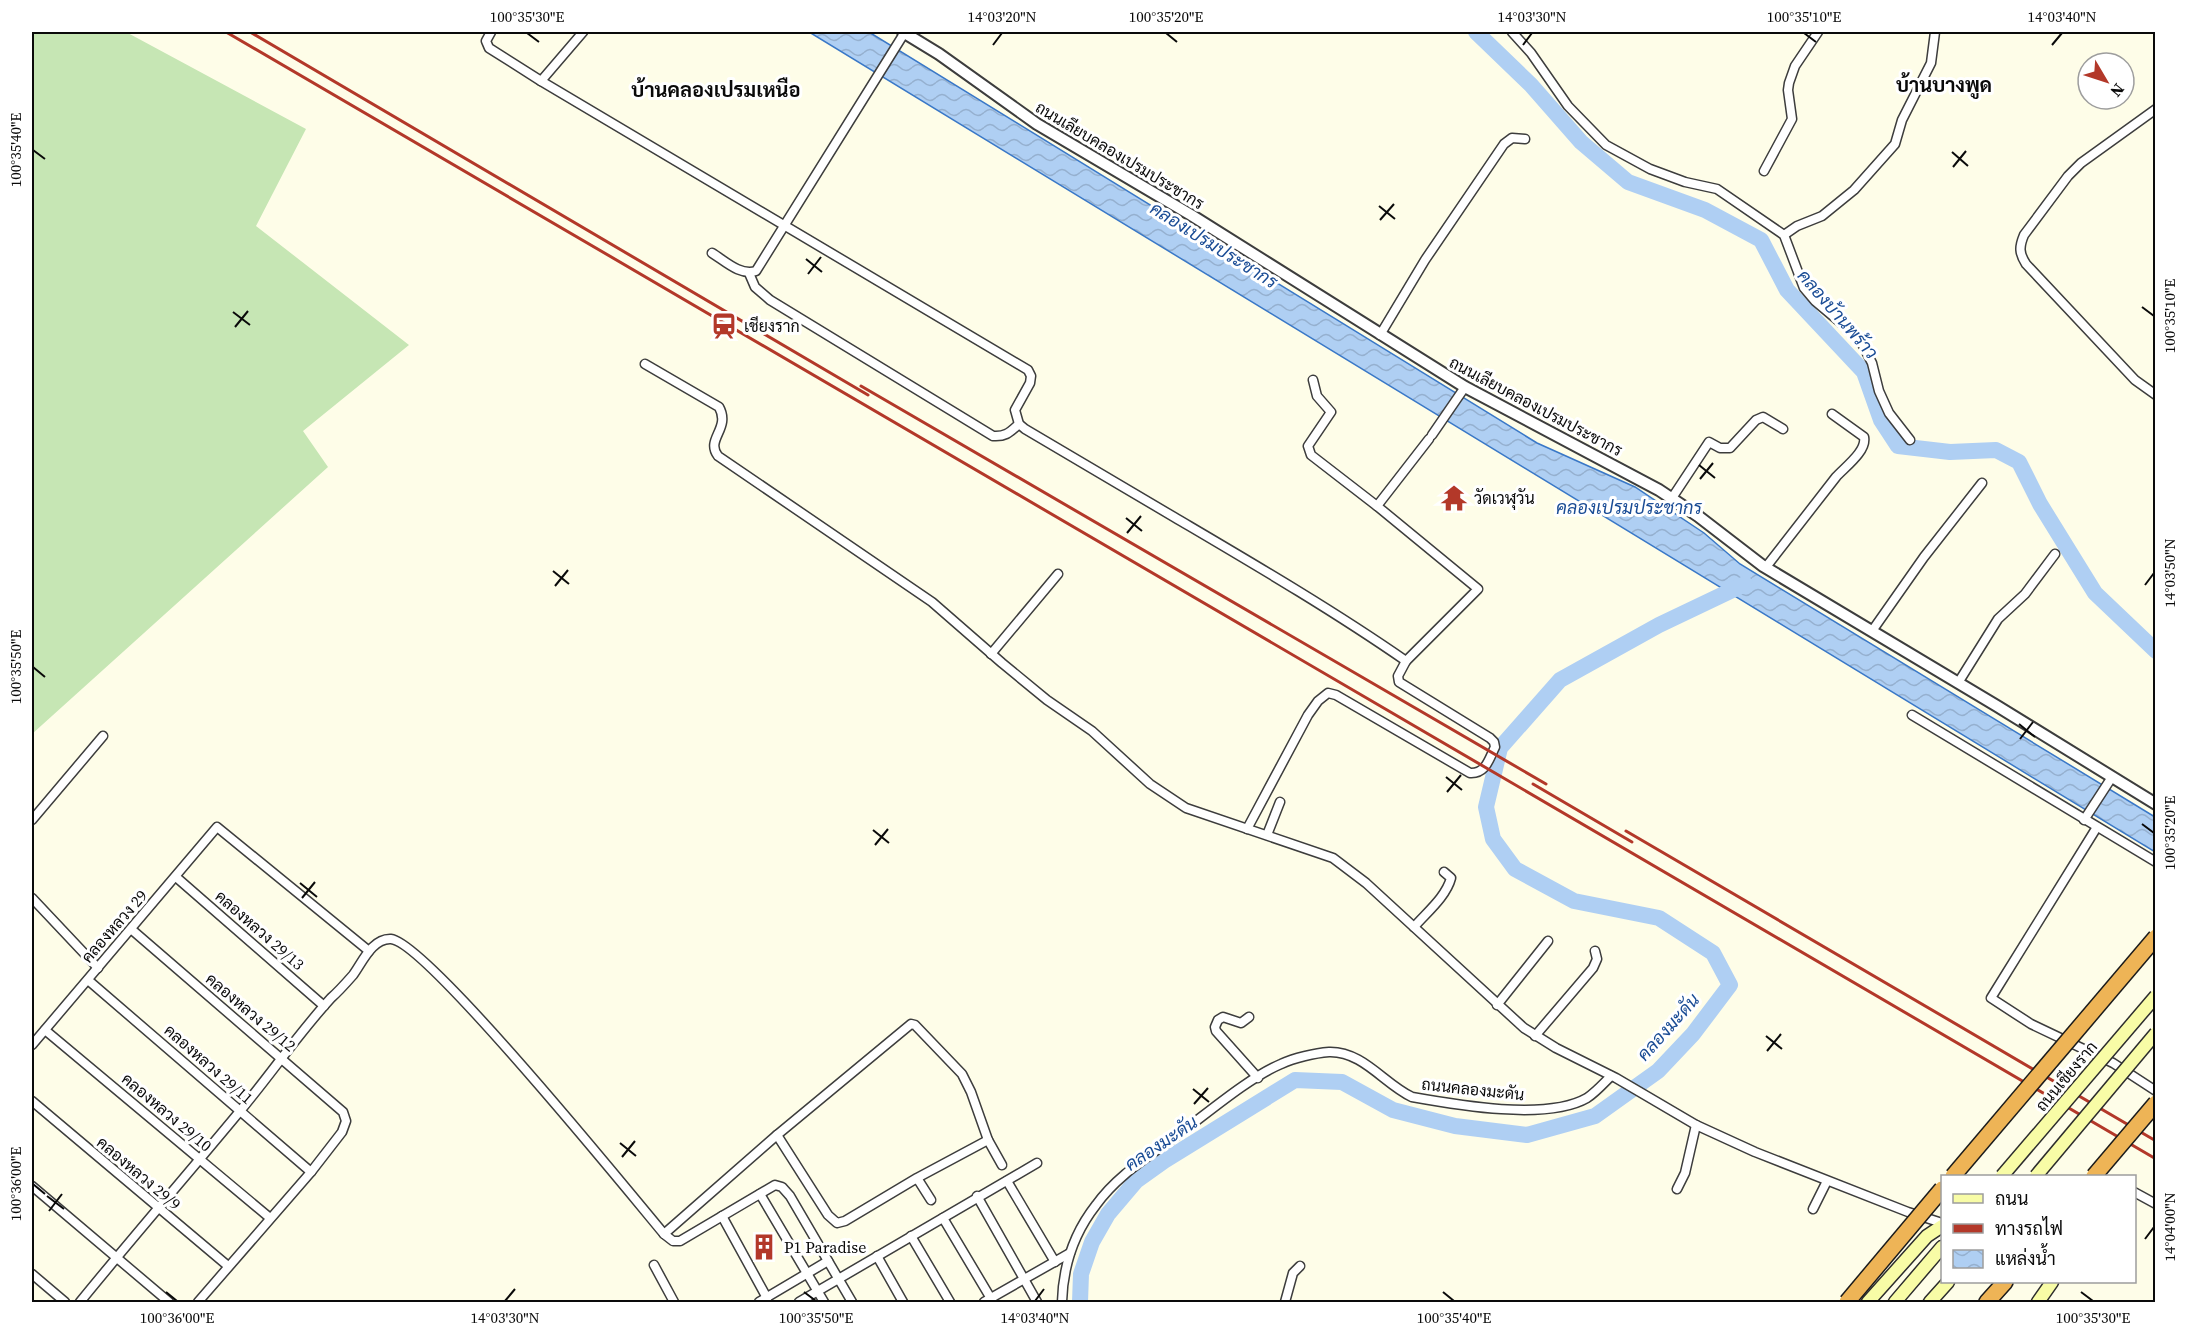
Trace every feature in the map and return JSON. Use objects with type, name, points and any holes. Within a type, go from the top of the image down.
[{"type":"highway","points":[[1954,1175],[2156,937]]},
{"type":"highway","points":[[2095,1175],[2156,1103]]},
{"type":"highway","points":[[1847,1302],[1941,1190]]},
{"type":"highway","points":[[1987,1302],[2003,1283]]},
{"type":"main road","name":"ถนนเชียงราก","points":[[2003,1175],[2156,996]]},
{"type":"main road","points":[[2037,1175],[2156,1033]]},
{"type":"main road","points":[[1868,1302],[1941,1225]]},
{"type":"main road","points":[[1895,1302],[1941,1248]]},
{"type":"main road","points":[[1930,1302],[1946,1283]]},
{"type":"main road","points":[[2038,1302],[2051,1283]]},
{"type":"street","points":[[490,32],[486,41],[489,48],[541,81],[1028,370],[1031,376],[1030,383],[1015,410],[1019,424],[1025,429],[1318,602],[1406,661]]},
{"type":"street","points":[[541,81],[583,32]]},
{"type":"street","points":[[1512,32],[1531,53],[1568,106],[1606,145],[1650,169],[1685,182],[1717,189],[1784,235],[1804,288],[1829,314],[1859,338],[1872,363],[1879,390],[1889,413],[1910,440]]},
{"type":"street","points":[[1764,171],[1792,118],[1788,90],[1795,66],[1818,32]]},
{"type":"street","points":[[1784,235],[1797,226],[1822,216],[1854,190],[1895,144],[1902,120],[1931,63],[1935,32]]},
{"type":"street","points":[[712,253],[740,270],[749,273],[756,271],[902,35]]},
{"type":"street","name":"ถนนเลียบคลองเปรมประชากร","points":[[902,35],[939,54],[1037,124],[1191,215],[1380,335],[1462,391],[1641,480],[1672,498],[1766,567],[1958,683],[2110,781],[2156,804]]},
{"type":"street","points":[[2156,109],[2089,156],[2070,174],[2024,235],[2019,251],[2026,264],[2122,366],[2156,395]]},
{"type":"street","points":[[1380,335],[1425,260],[1504,144],[1512,138],[1525,139]]},
{"type":"street","points":[[749,273],[755,287],[770,300],[993,436],[1002,437],[1009,434],[1019,424]]},
{"type":"street","points":[[645,364],[719,407],[723,417],[722,426],[713,444],[713,450],[718,456],[932,602],[1047,700],[1092,731],[1150,784],[1170,799],[1186,808],[1333,858],[1366,883],[1497,1005],[1535,1036],[1613,1077],[1696,1125],[1827,1181],[1941,1224]]},
{"type":"street","points":[[1247,829],[1308,715],[1318,701],[1328,693],[1336,695],[1470,773],[1482,771],[1495,747],[1490,738],[1399,682],[1399,672],[1406,661],[1478,589],[1311,455],[1308,446],[1331,412],[1317,396],[1313,380]]},
{"type":"street","points":[[1377,506],[1432,435],[1462,391]]},
{"type":"street","points":[[1766,567],[1864,444],[1864,437],[1832,414]]},
{"type":"street","points":[[1672,498],[1709,442],[1720,448],[1730,448],[1756,420],[1763,417],[1783,429]]},
{"type":"street","points":[[1872,631],[1924,557],[1982,483]]},
{"type":"street","points":[[1958,683],[1998,619],[2025,594],[2055,554]]},
{"type":"street","points":[[991,654],[1058,574]]},
{"type":"street","points":[[1912,715],[2085,817],[2097,827],[2156,862]]},
{"type":"street","points":[[32,820],[103,736]]},
{"type":"street","points":[[2085,817],[2110,781]]},
{"type":"street","points":[[1267,835],[1280,802]]},
{"type":"street","name":"คลองหลวง 29","points":[[32,1045],[218,827],[369,951]]},
{"type":"street","points":[[2097,827],[1991,998],[2031,1024],[2113,1063],[2156,1091]]},
{"type":"street","points":[[1414,927],[1450,882],[1451,878],[1444,872]]},
{"type":"street","name":"คลองหลวง 29/13","points":[[176,877],[324,1006]]},
{"type":"street","points":[[32,898],[98,968]]},
{"type":"street","name":"คลองหลวง 29/12","points":[[131,929],[343,1112],[346,1121],[342,1132],[311,1172]]},
{"type":"street","points":[[80,1302],[241,1110],[281,1057],[347,981],[369,951],[380,941],[389,939],[399,941],[414,952],[488,1028],[558,1107],[664,1234],[673,1241],[680,1241],[775,1185],[790,1196],[852,1302]]},
{"type":"street","points":[[1497,1005],[1548,941]]},
{"type":"street","points":[[1535,1036],[1593,968],[1597,959],[1595,951]]},
{"type":"street","name":"คลองหลวง 29/11","points":[[88,980],[311,1172]]},
{"type":"street","points":[[1249,1017],[1241,1023],[1223,1017],[1218,1020],[1215,1027],[1216,1031],[1258,1078]]},
{"type":"street","points":[[664,1234],[777,1135],[911,1024],[915,1025],[962,1074],[988,1140],[1002,1165]]},
{"type":"street","name":"คลองหลวง 29/10","points":[[45,1030],[270,1218]]},
{"type":"street","name":"ถนนคลองมะดัน","points":[[1062,1302],[1070,1253],[1095,1205],[1130,1169],[1281,1064],[1329,1052],[1344,1054],[1357,1059],[1398,1091],[1412,1097],[1472,1105],[1538,1109],[1585,1099],[1613,1077]]},
{"type":"street","name":"คลองหลวง 29/9","points":[[32,1101],[228,1266]]},
{"type":"street","points":[[1677,1189],[1685,1173],[1696,1125]]},
{"type":"street","points":[[777,1135],[828,1215],[837,1223],[845,1221],[917,1178],[988,1140]]},
{"type":"street","points":[[799,1302],[1037,1163]]},
{"type":"street","points":[[198,1302],[311,1172]]},
{"type":"street","points":[[917,1178],[931,1200]]},
{"type":"street","points":[[1007,1180],[1055,1262]]},
{"type":"street","points":[[1813,1209],[1827,1181]]},
{"type":"street","points":[[32,1186],[169,1302]]},
{"type":"street","points":[[2136,1193],[2156,1204]]},
{"type":"street","points":[[759,1194],[824,1302]]},
{"type":"street","points":[[977,1197],[1037,1302]]},
{"type":"street","points":[[722,1216],[763,1300],[828,1261]]},
{"type":"street","points":[[943,1218],[990,1301],[1070,1253]]},
{"type":"street","points":[[911,1236],[950,1302]]},
{"type":"street","points":[[877,1256],[903,1302]]},
{"type":"street","points":[[654,1265],[674,1302]]},
{"type":"street","points":[[1285,1302],[1293,1273],[1300,1266]]},
{"type":"street","points":[[32,1274],[65,1302]]},
{"type":"green space","points":[[32,32],[126,32],[306,129],[256,226],[409,345],[303,431],[328,467],[32,734]]},
{"type":"water","name":"คลองเปรมประชากร","points":[[809,32],[869,32],[1537,443],[1635,487],[1704,533],[1740,564],[2155,817],[2155,852]]},
{"type":"waterway","name":"คลองบ้านพร้าว","points":[[1476,32],[1531,85],[1581,142],[1628,182],[1705,210],[1761,240],[1787,290],[1864,372],[1881,420],[1898,446],[1950,452],[1996,450],[2019,462],[2040,504],[2095,593],[2156,651]]},
{"type":"waterway","name":"คลองมะดัน","points":[[1080,1302],[1081,1274],[1092,1242],[1108,1214],[1136,1181],[1164,1161],[1295,1080],[1342,1082],[1393,1110],[1455,1126],[1527,1135],[1595,1116],[1658,1071],[1693,1034],[1730,985],[1713,953],[1659,918],[1574,901],[1515,869],[1493,839],[1486,807],[1500,748],[1560,680],[1659,625],[1745,584]]},
{"type":"railway","points":[[226,32],[2156,1159]]},
{"type":"railway","points":[[250,32],[868,395]]},
{"type":"railway","points":[[861,386],[1546,784]]},
{"type":"railway","points":[[1533,784],[1632,842]]},
{"type":"railway","points":[[1626,831],[2156,1141]]},
{"type":"place","name":"เชียงราก","points":[[724,326]]},
{"type":"place","name":"วัดเวฬุวัน","points":[[1454,498]]},
{"type":"place","name":"P1 Paradise","points":[[764,1247]]},
{"type":"district","name":"บ้านบางพูด","points":[[1944,85]]},
{"type":"district","name":"บ้านคลองเปรมเหนือ","points":[[716,90]]}]
